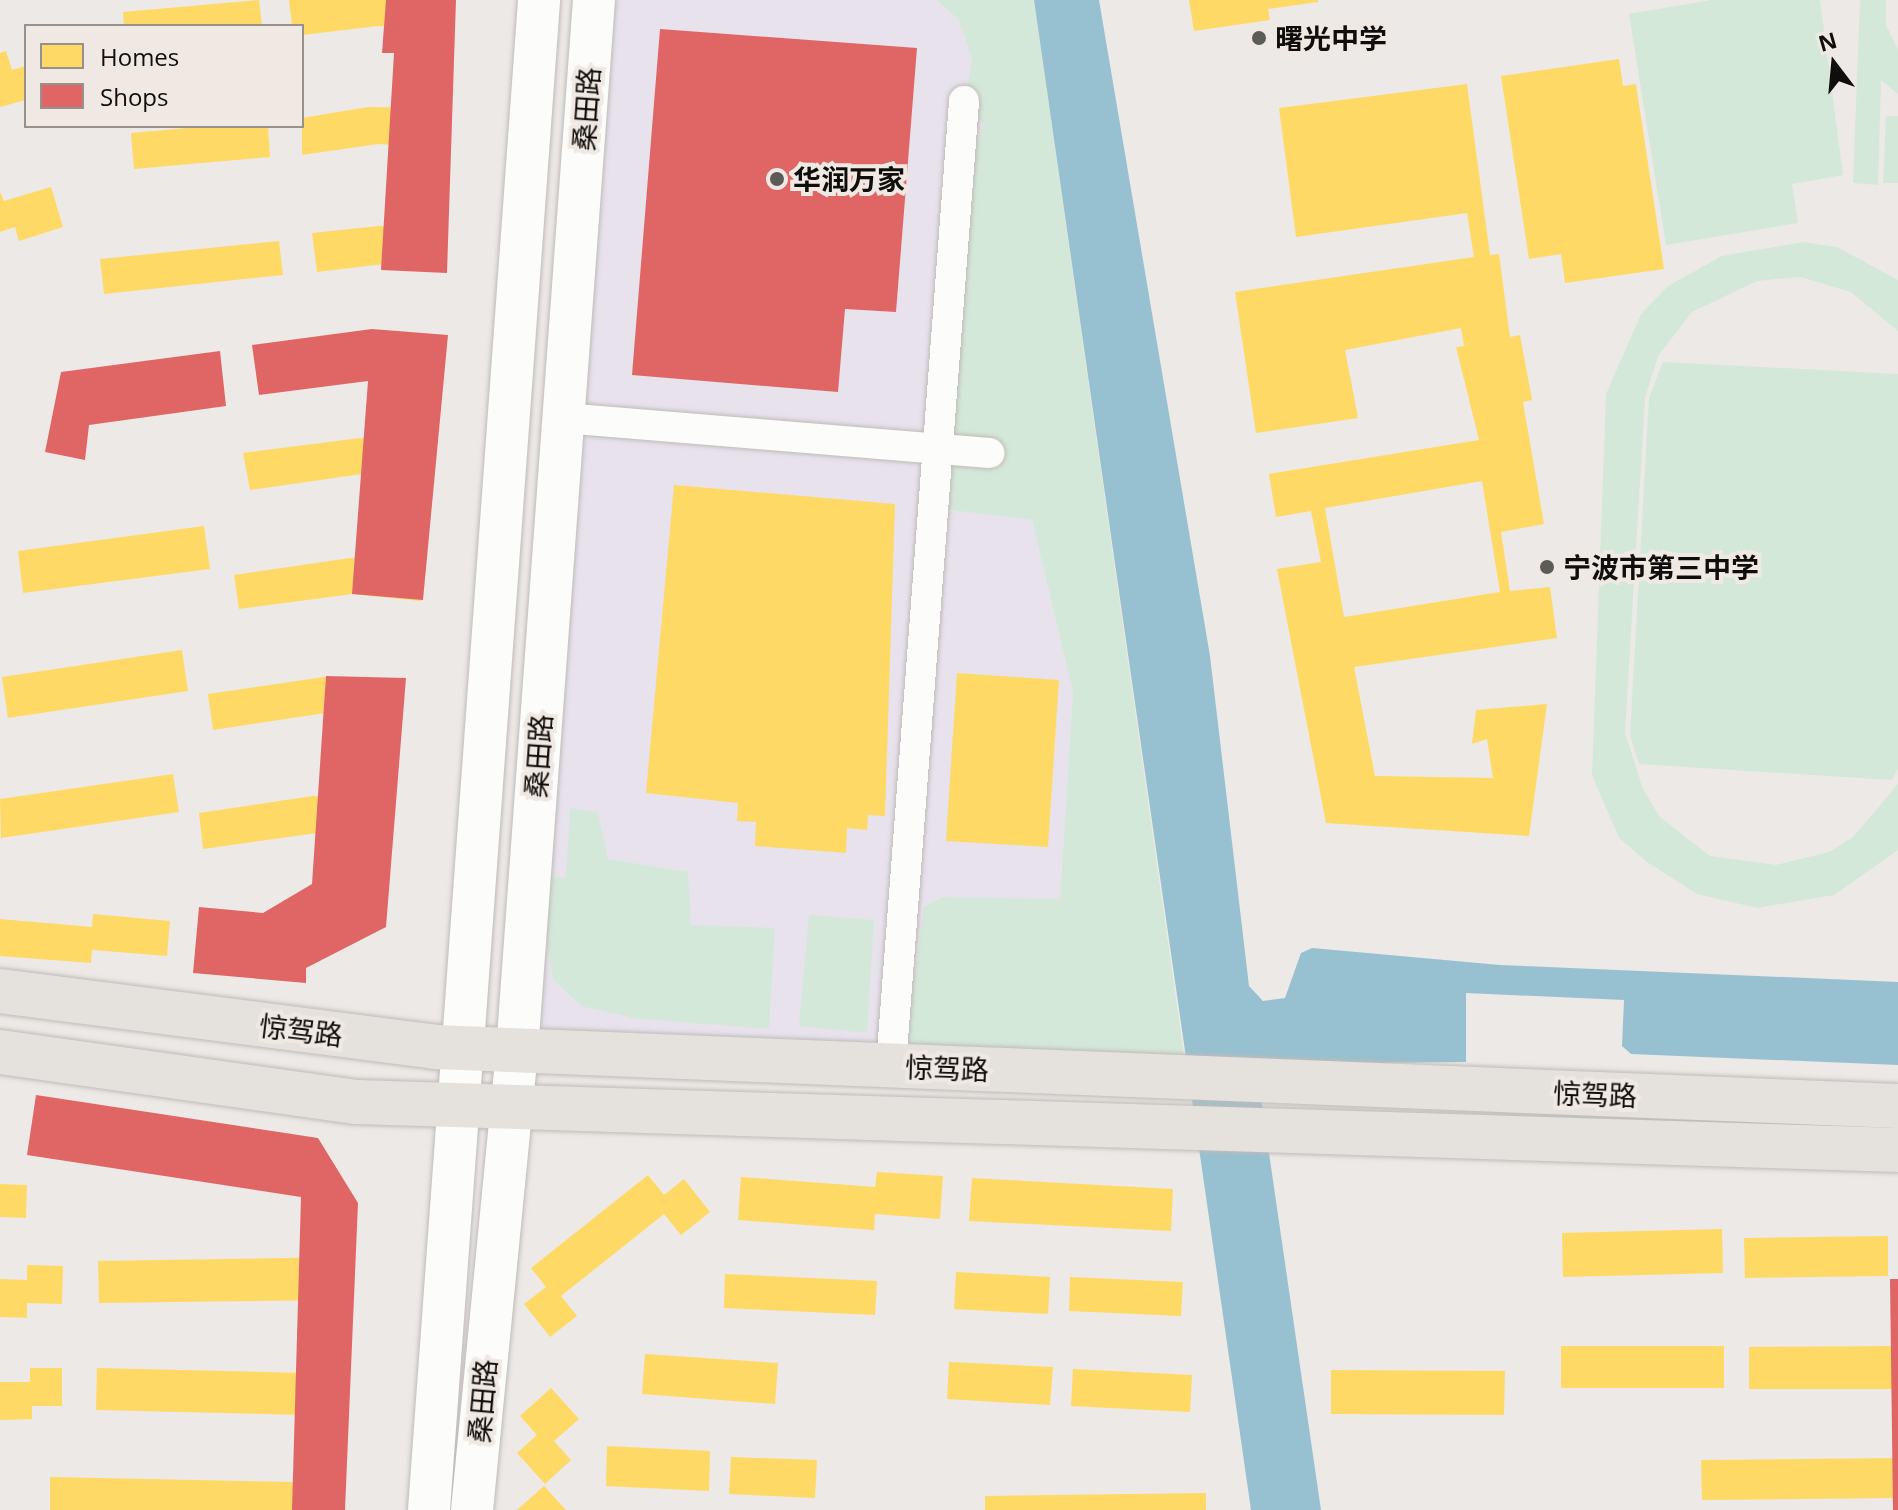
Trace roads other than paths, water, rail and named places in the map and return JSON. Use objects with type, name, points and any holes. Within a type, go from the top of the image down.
[{"type":"main road","name":"桑田路","points":[[429,1510],[461,1106],[539,0]]},
{"type":"main road","name":"桑田路","points":[[472,1510],[507,1108],[517,1051],[594,0]]},
{"type":"main road","name":"惊驾路","points":[[0,991],[465,1048],[1898,1106]]},
{"type":"main road","name":"惊驾路","points":[[0,1052],[357,1102],[1283,1136],[1898,1150]]},
{"type":"street","points":[[891,1066],[964,101]]},
{"type":"street","points":[[563,418],[990,453]]},
{"type":"water","points":[[1034,0],[1099,0],[1210,656],[1249,986],[1263,1001],[1285,998],[1301,953],[1312,948],[1500,965],[1898,982],[1898,1065],[1631,1054],[1622,1046],[1624,1000],[1466,993],[1466,1062],[1256,1064],[1321,1510],[1251,1510]]},
{"type":"place","name":"曙光中学","points":[[1259,38]]},
{"type":"place","name":"华润万家","points":[[777,179]]},
{"type":"place","name":"宁波市第三中学","points":[[1547,567]]}]
